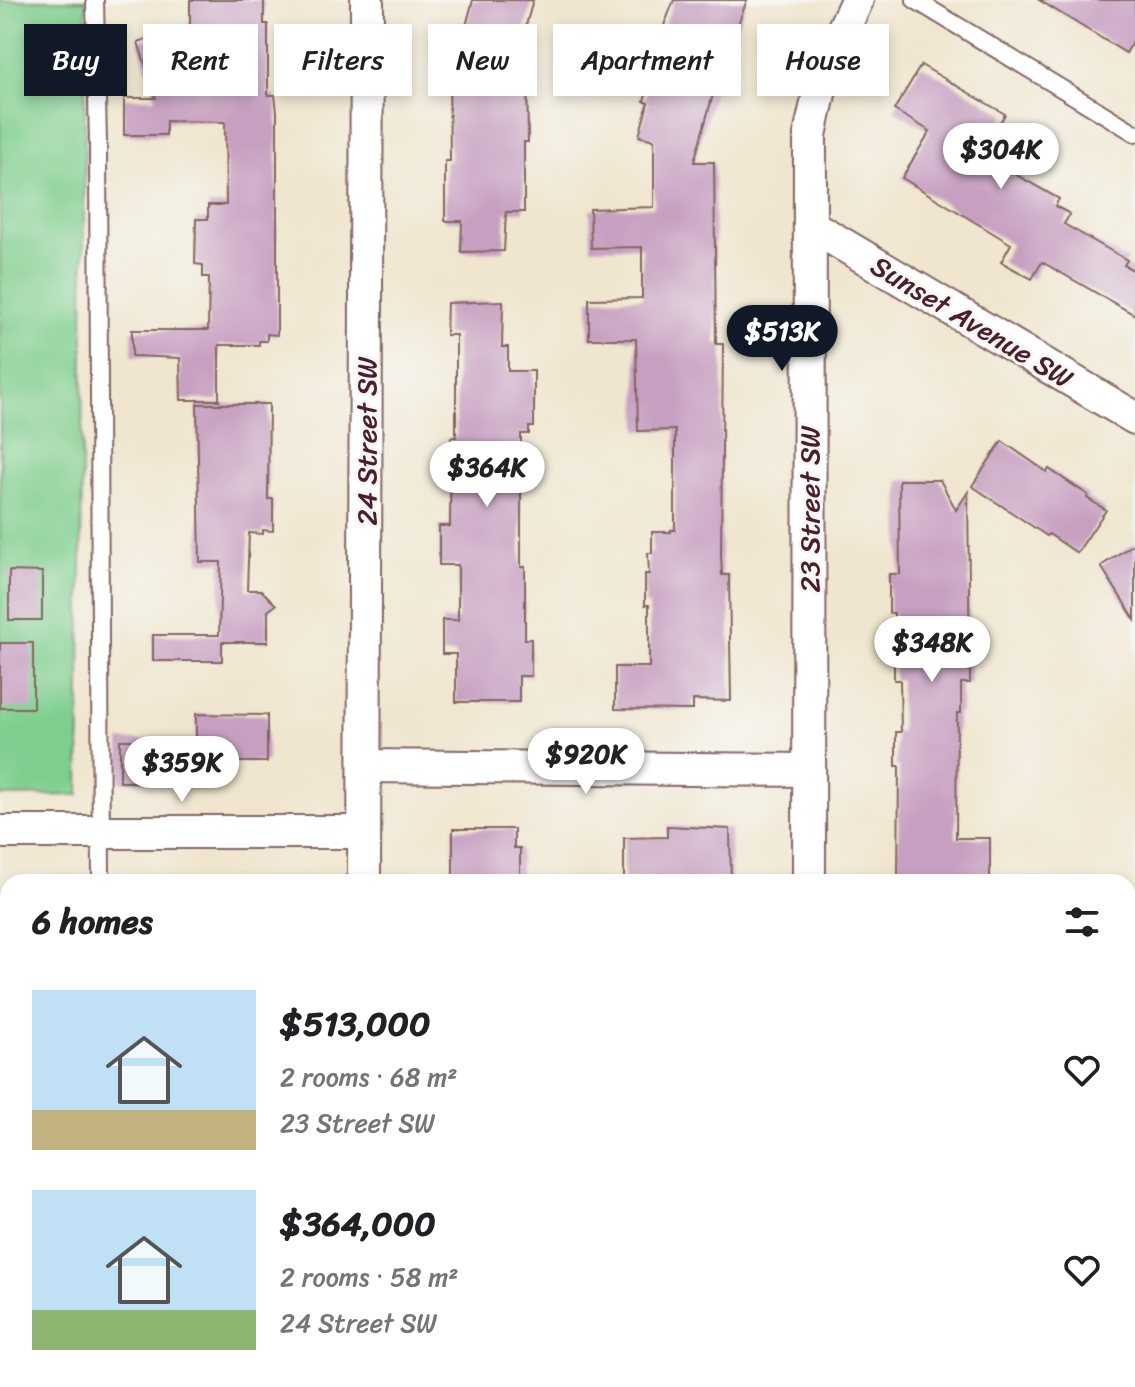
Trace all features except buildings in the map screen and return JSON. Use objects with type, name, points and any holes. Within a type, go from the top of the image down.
[{"type":"street","name":"24 Street SW","points":[[364,874],[367,0]]},
{"type":"street","name":"23 Street SW","points":[[809,874],[810,135],[824,71],[857,0]]},
{"type":"street","name":"Sunset Avenue SW","points":[[810,225],[1135,418]]},
{"type":"street","points":[[365,766],[809,770]]},
{"type":"street","points":[[0,832],[364,832]]},
{"type":"lane","points":[[95,0],[101,874]]},
{"type":"lane","points":[[915,0],[1135,133]]},
{"type":"green space","points":[[0,0],[86,0],[86,24],[24,24],[24,96],[85,96],[79,795],[0,796]]}]
